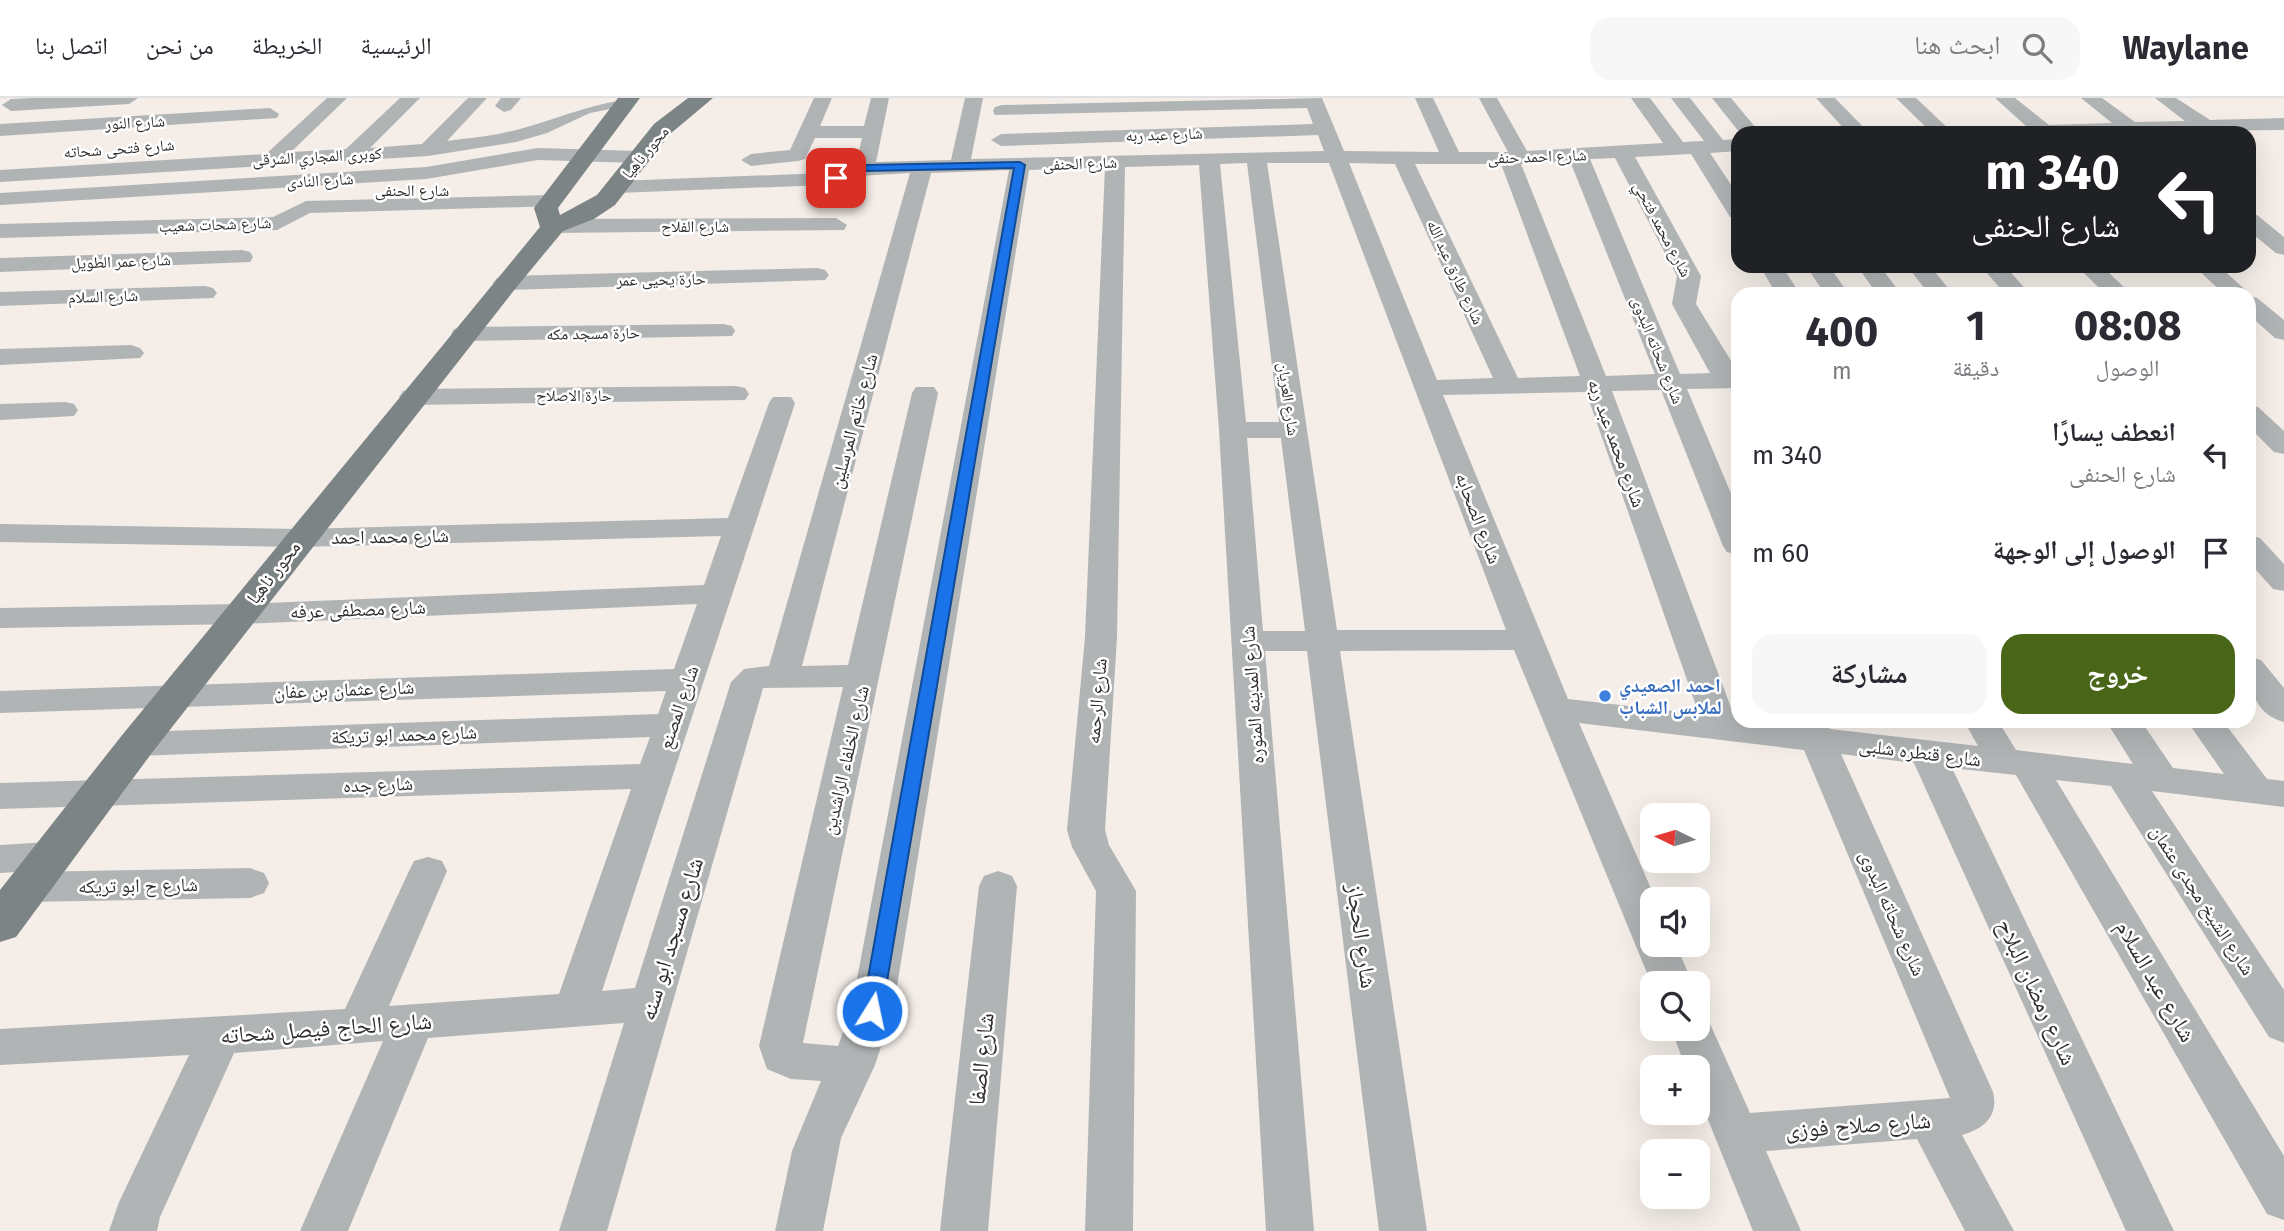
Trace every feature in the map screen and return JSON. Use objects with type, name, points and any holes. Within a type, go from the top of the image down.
[{"type":"main road","name":"محور ناهيا","points":[[555,206],[597,207],[644,162],[662,129],[702,98]]},
{"type":"main road","name":"محور ناهيا","points":[[0,924],[49,856],[176,694],[505,283],[586,155],[628,99]]},
{"type":"street","points":[[7,107],[129,98]]},
{"type":"street","points":[[211,162],[289,98]]},
{"type":"street","points":[[273,158],[338,98]]},
{"type":"street","points":[[352,154],[411,98]]},
{"type":"street","points":[[428,150],[478,98]]},
{"type":"street","points":[[730,161],[798,155],[823,98]]},
{"type":"street","points":[[865,168],[880,98]]},
{"type":"street","points":[[960,166],[974,98]]},
{"type":"street","points":[[1424,98],[1452,159]]},
{"type":"street","name":"شارع محمد عبد ربه","points":[[1488,98],[1515,158],[1721,728]]},
{"type":"street","points":[[1640,98],[1722,145]]},
{"type":"street","points":[[1680,98],[1722,145]]},
{"type":"street","points":[[1721,98],[1722,145],[1731,183]]},
{"type":"street","points":[[1825,98],[1852,126]]},
{"type":"street","points":[[1905,98],[1935,126]]},
{"type":"street","points":[[2004,98],[2038,126]]},
{"type":"street","points":[[2090,98],[2128,126]]},
{"type":"street","points":[[2164,98],[2205,126],[2281,124]]},
{"type":"street","name":"كوبرى المجاري الشرقى","points":[[0,176],[428,150],[509,138],[540,129],[584,108],[628,99]]},
{"type":"street","points":[[799,1231],[811,1166],[823,1125],[853,1065],[872,1011],[1007,157],[1002,107],[1314,100]]},
{"type":"street","name":"شارع الصحابه","points":[[1314,100],[1526,640],[1640,908]]},
{"type":"street","points":[[2247,104],[2281,124]]},
{"type":"street","name":"شارع النور","points":[[0,130],[270,114]]},
{"type":"street","name":"شارع عبد ربه","points":[[1007,157],[1326,129]]},
{"type":"street","points":[[808,132],[874,132]]},
{"type":"street","name":"شارع احمد حنفى","points":[[1336,157],[1515,158],[1722,145]]},
{"type":"street","name":"شارع محمد فتحي","points":[[1622,152],[1689,276],[1691,284],[1684,304],[1731,378]]},
{"type":"street","name":"شارع النادى","points":[[0,199],[446,172],[538,154],[586,155],[644,162]]},
{"type":"street","name":"شارع شحاته البدوى","points":[[1578,155],[1731,529]]},
{"type":"street","name":"شارع الحنفى","points":[[617,187],[826,180],[865,168],[960,166],[1007,157],[1115,162],[1336,157]]},
{"type":"street","name":"شارع العريان","points":[[1256,157],[1322,641]]},
{"type":"street","name":"شارع المدينه المنوره","points":[[1209,159],[1233,430],[1290,1231]]},
{"type":"street","name":"شارع طارق عبد الله","points":[[1402,159],[1509,386]]},
{"type":"street","name":"شارع الرحمه","points":[[1109,1231],[1116,891],[1110,873],[1093,855],[1086,830],[1101,637],[1115,162]]},
{"type":"street","name":"شارع خاتم المرسلين","points":[[783,676],[922,167]]},
{"type":"street","name":"شارع الحنفى","points":[[269,183],[274,190],[555,206]]},
{"type":"street","name":"شارع الفلاح","points":[[555,206],[791,226],[836,225]]},
{"type":"street","name":"شارع شحات شعيب","points":[[0,231],[277,223],[306,207],[555,206]]},
{"type":"street","points":[[769,276],[791,226]]},
{"type":"street","points":[[2256,226],[2284,248]]},
{"type":"street","name":"شارع عمر الطويل","points":[[0,265],[242,257]]},
{"type":"street","points":[[1924,273],[1935,287]]},
{"type":"street","points":[[1998,273],[2012,287]]},
{"type":"street","points":[[2096,273],[2111,287]]},
{"type":"street","points":[[2213,273],[2230,287]]},
{"type":"street","name":"حارة يحيى عمر","points":[[505,283],[817,275]]},
{"type":"street","name":"شارع السلام","points":[[0,299],[205,293]]},
{"type":"street","points":[[2256,309],[2284,333]]},
{"type":"street","name":"حارة مسجد مكه","points":[[463,334],[723,331]]},
{"type":"street","points":[[0,357],[131,353]]},
{"type":"street","points":[[1427,388],[1731,381]]},
{"type":"street","name":"شارع الخلفاء الراشدين","points":[[853,1065],[791,1061],[780,1052],[925,393]]},
{"type":"street","name":"حارة الاصلاح","points":[[412,397],[736,394]]},
{"type":"street","name":"شارع المصنع","points":[[574,1010],[782,403]]},
{"type":"street","points":[[0,412],[65,410]]},
{"type":"street","points":[[2256,420],[2284,446]]},
{"type":"street","points":[[1233,430],[1293,430]]},
{"type":"street","name":"شارع محمد احمد","points":[[0,533],[301,538],[738,527]]},
{"type":"street","points":[[2256,552],[2284,582]]},
{"type":"street","name":"شارع مصطفى عرفه","points":[[0,618],[240,614],[717,594]]},
{"type":"street","points":[[1248,641],[1526,640]]},
{"type":"street","name":"شارع الحجاز","points":[[1322,641],[1403,1231]]},
{"type":"street","points":[[783,676],[864,676]]},
{"type":"street","name":"شارع مسجد ابو سنه","points":[[583,1231],[747,684],[756,677],[783,676]]},
{"type":"street","points":[[2256,677],[2284,711]]},
{"type":"street","name":"شارع عثمان بن عفان","points":[[0,702],[176,694],[688,679]]},
{"type":"street","name":"شارع قنطره شلبى","points":[[1556,709],[1721,728],[1813,730],[1927,752],[2270,792]]},
{"type":"street","name":"شارع محمد ابو تريكة","points":[[137,744],[671,725]]},
{"type":"street","name":"شارع عبد السلام","points":[[1987,728],[2016,763],[2284,1199]]},
{"type":"street","points":[[2128,728],[2161,779]]},
{"type":"street","points":[[2211,728],[2270,792]]},
{"type":"street","name":"شارع شحاته البدوى","points":[[1813,730],[1971,1092],[1974,1105]]},
{"type":"street","name":"شارع رمضان البلاح","points":[[1927,752],[2150,1231]]},
{"type":"street","name":"شارع الشيخ مجدى عثمان","points":[[2122,775],[2284,1025]]},
{"type":"street","name":"شارع جده","points":[[0,796],[654,776]]},
{"type":"street","points":[[0,859],[49,856]]},
{"type":"street","points":[[359,1026],[428,871]]},
{"type":"street","name":"شارع ح ابو تريكه","points":[[26,887],[250,883]]},
{"type":"street","name":"شارع الصفا","points":[[964,1231],[998,886]]},
{"type":"street","name":"شارع الحاج فيصل شحاته","points":[[0,1047],[220,1036],[651,1004]]},
{"type":"street","points":[[324,1231],[413,1022]]},
{"type":"street","points":[[133,1231],[136,1217],[220,1036]]},
{"type":"street","points":[[1697,1041],[1777,1231]]},
{"type":"street","name":"شارع صلاح فوزى","points":[[1737,1134],[1961,1116],[1974,1105]]},
{"type":"street","points":[[1930,1119],[1990,1231]]},
{"type":"place","name":"احمد الصعيدي لملابس الشباب","points":[[1605,696]]},
{"type":"route","points":[[836,178],[865,168],[1020,165],[872,1011]]}]
